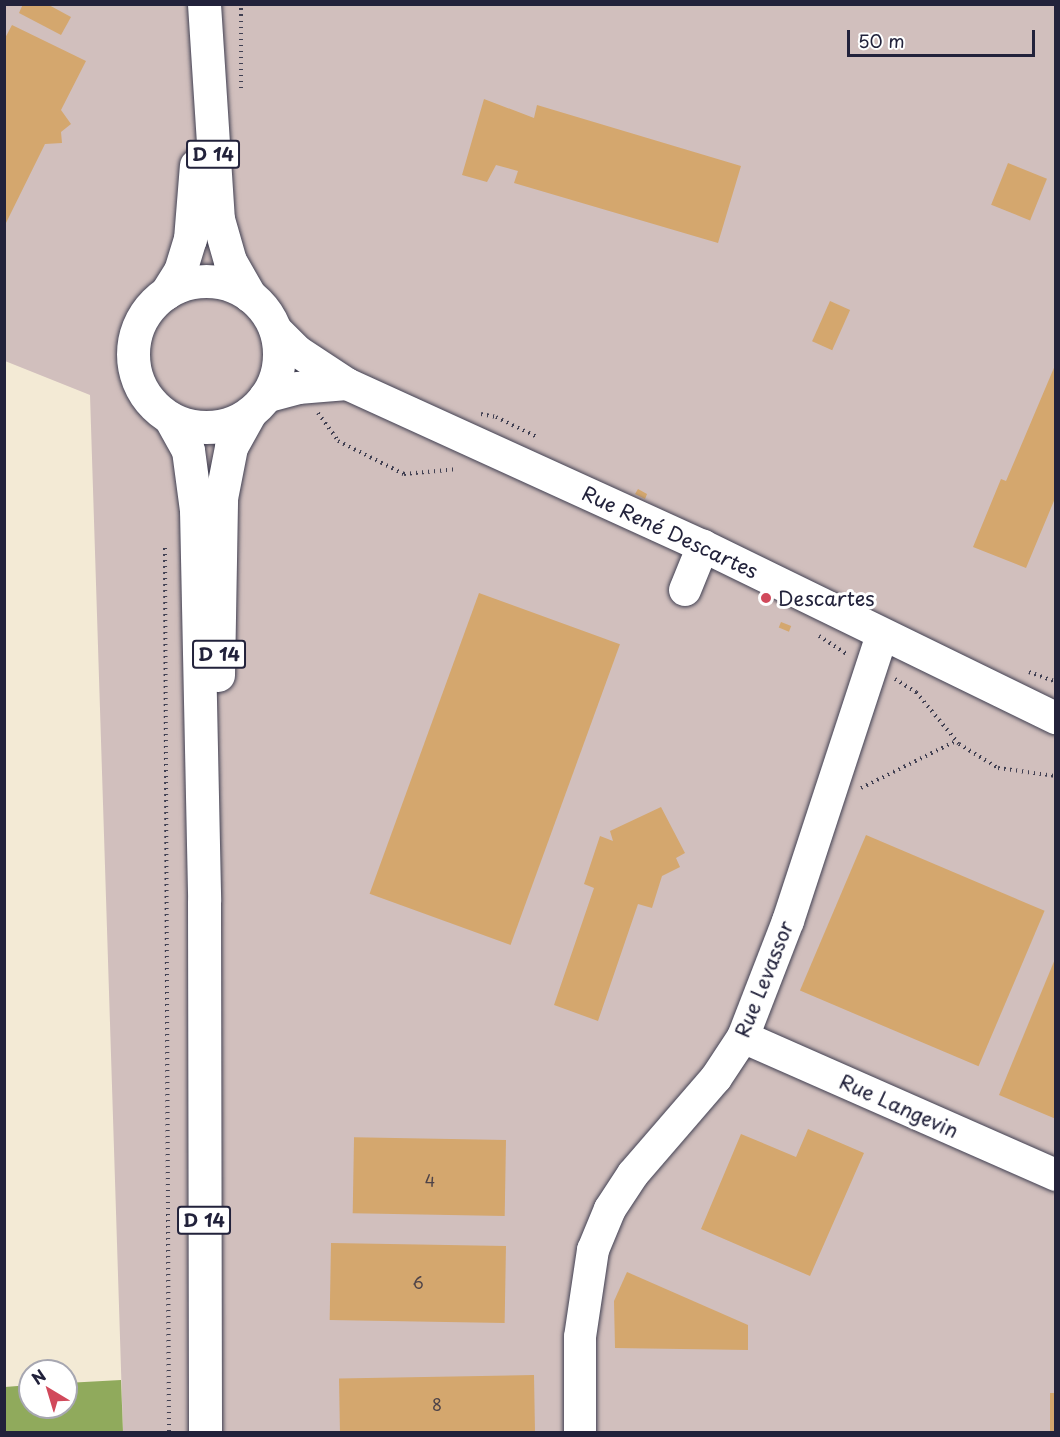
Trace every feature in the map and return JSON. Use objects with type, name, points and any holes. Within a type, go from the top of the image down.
[{"type":"main road","name":"D 14","points":[[166,293],[186,256],[193,219],[202,4]]},
{"type":"main road","name":"D 14","points":[[202,4],[218,219],[230,261],[250,296]]},
{"type":"main road","points":[[206,281],[226,284],[250,296],[275,329],[279,363],[258,405],[230,424],[210,428],[170,418],[145,396],[132,357],[143,317],[166,293],[206,281]]},
{"type":"main road","name":"D 14","points":[[204,901],[219,658],[221,498],[231,447],[258,405]]},
{"type":"main road","name":"D 14","points":[[170,418],[188,450],[196,510],[204,901],[205,1432]]},
{"type":"street","name":"Rue René Descartes","points":[[275,329],[297,351],[347,384],[704,546],[882,635],[1056,718]]},
{"type":"street","name":"Rue René Descartes","points":[[258,405],[298,388],[347,384]]},
{"type":"street","points":[[685,590],[704,546]]},
{"type":"street","name":"Rue Levassor","points":[[580,1432],[580,1337],[593,1250],[610,1209],[633,1174],[716,1078],[743,1037],[772,966],[882,635]]},
{"type":"street","name":"Rue Langevin","points":[[743,1037],[1056,1175]]},
{"type":"path","points":[[314,404],[324,425],[338,441],[404,474],[458,469]]},
{"type":"path","points":[[165,542],[169,1432]]},
{"type":"path","points":[[894,678],[916,692],[956,741],[998,768],[1056,776]]},
{"type":"path","points":[[825,805],[956,741]]},
{"type":"shaded area","points":[[4,5],[1055,5],[1055,1432],[123,1432],[90,395],[5,361]]},
{"type":"green space","points":[[121,1380],[123,1432],[5,1432],[5,1387],[18,1386],[18,1419],[78,1419],[78,1382]]},
{"type":"building","points":[[23,4],[47,4],[71,17],[61,35],[19,13]]},
{"type":"building","points":[[12,25],[86,61],[61,110],[71,124],[61,132],[62,143],[45,144],[4,227],[4,40]]},
{"type":"building","points":[[484,99],[534,118],[537,105],[741,166],[718,243],[514,183],[518,171],[496,165],[487,182],[462,175]]},
{"type":"building","points":[[1008,163],[1047,179],[1030,220],[991,205]]},
{"type":"building","points":[[830,301],[850,310],[832,350],[812,341]]},
{"type":"building","points":[[1056,363],[1056,496],[1026,568],[973,547],[1001,479],[1006,481]]},
{"type":"building","points":[[638,489],[647,494],[645,499],[635,494]]},
{"type":"building","points":[[479,593],[620,644],[511,945],[370,894]]},
{"type":"building","points":[[781,622],[791,626],[789,632],[779,628]]},
{"type":"building","points":[[661,807],[685,853],[676,858],[680,867],[662,876],[652,908],[638,904],[598,1021],[554,1005],[594,888],[584,884],[600,836],[613,841],[610,831]]},
{"type":"building","points":[[866,835],[1045,911],[979,1066],[800,991]]},
{"type":"building","points":[[1056,959],[1056,1119],[999,1095]]},
{"type":"building","points":[[808,1129],[864,1153],[810,1276],[701,1229],[741,1134],[796,1157]]},
{"type":"building","points":[[354,1137],[506,1140],[505,1216],[353,1213]]},
{"type":"building","points":[[331,1243],[506,1246],[505,1323],[330,1320]]},
{"type":"building","points":[[627,1272],[748,1325],[748,1350],[615,1348],[614,1301]]},
{"type":"building","points":[[534,1375],[535,1432],[340,1432],[339,1378]]},
{"type":"building","points":[[1050,1393],[1056,1393],[1056,1432],[1050,1432]]},
{"type":"place","name":"Descartes","points":[[766,598]]}]
